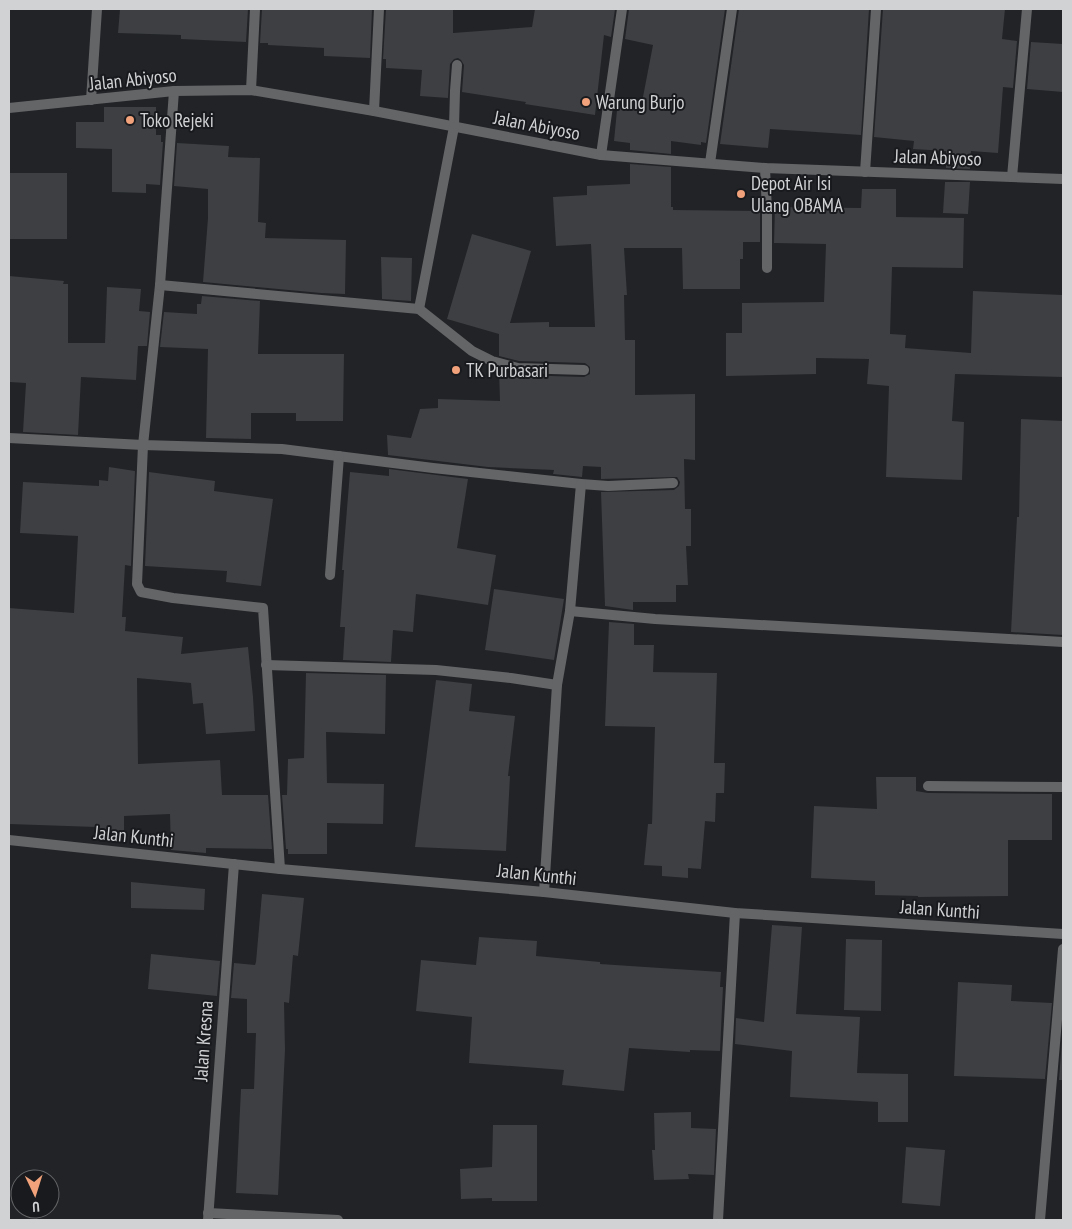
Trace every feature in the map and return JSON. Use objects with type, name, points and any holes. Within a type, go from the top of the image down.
[{"type":"street","points":[[91,100],[97,9]]},
{"type":"street","points":[[251,90],[254,9]]},
{"type":"street","points":[[374,111],[379,9]]},
{"type":"street","points":[[601,155],[622,9]]},
{"type":"street","points":[[710,163],[732,9]]},
{"type":"street","points":[[865,172],[876,9]]},
{"type":"street","points":[[1012,177],[1027,9]]},
{"type":"street","points":[[419,309],[454,127],[457,65]]},
{"type":"street","name":"Jalan Abiyoso","points":[[9,108],[174,91],[251,90],[374,111],[601,155],[765,168],[1063,179]]},
{"type":"street","points":[[174,91],[160,285],[143,445],[136,584],[141,592],[173,598],[263,608],[280,869]]},
{"type":"street","points":[[765,168],[768,211],[767,268]]},
{"type":"street","points":[[160,285],[419,309],[472,351],[492,361],[518,368],[584,370]]},
{"type":"street","points":[[9,438],[143,445],[282,449],[581,484],[608,486],[673,483]]},
{"type":"street","points":[[330,575],[339,456]]},
{"type":"street","points":[[544,892],[556,685],[570,611],[581,484]]},
{"type":"street","points":[[570,611],[655,619],[1063,642]]},
{"type":"street","points":[[266,665],[436,670],[556,685]]},
{"type":"street","points":[[928,786],[1063,787]]},
{"type":"street","name":"Jalan Kunthi","points":[[9,840],[280,869],[544,892],[735,913],[1063,934]]},
{"type":"street","name":"Jalan Kresna","points":[[208,1217],[234,864]]},
{"type":"street","points":[[718,1220],[735,913]]},
{"type":"street","points":[[1040,1220],[1063,948]]},
{"type":"street","points":[[208,1217],[338,1220]]},
{"type":"building","points":[[120,9],[248,9],[246,42],[181,39],[181,35],[118,33]]},
{"type":"building","points":[[262,9],[372,9],[370,58],[324,56],[324,48],[260,43]]},
{"type":"building","points":[[386,9],[453,9],[453,33],[532,27],[535,9],[615,9],[611,37],[604,35],[595,115],[462,92],[464,65],[458,58],[454,59],[450,64],[448,98],[420,96],[422,70],[386,68],[386,59],[383,59]]},
{"type":"building","points":[[629,9],[725,9],[706,143],[701,142],[701,145],[671,141],[671,154],[630,150],[630,143],[614,141],[618,100],[642,102],[653,45],[625,39]]},
{"type":"building","points":[[739,9],[869,9],[861,135],[770,129],[768,148],[720,144]]},
{"type":"building","points":[[883,9],[1005,9],[1002,39],[1017,41],[1013,88],[1003,87],[998,153],[971,151],[970,169],[946,168],[946,151],[913,149],[914,141],[874,137]]},
{"type":"building","points":[[1031,42],[1063,44],[1063,92],[1027,89]]},
{"type":"building","points":[[104,107],[156,107],[156,135],[161,135],[161,142],[163,142],[160,185],[146,184],[146,193],[112,192],[112,149],[76,148],[76,122],[104,122]]},
{"type":"building","points":[[177,143],[229,146],[228,157],[260,158],[258,222],[266,223],[265,238],[346,240],[345,294],[203,282],[208,218],[208,189],[174,186]]},
{"type":"building","points":[[630,164],[671,167],[671,207],[673,207],[673,210],[760,211],[760,242],[743,242],[743,259],[740,259],[740,289],[683,289],[682,248],[624,248],[627,295],[624,295],[625,340],[635,340],[635,395],[695,394],[695,460],[684,459],[685,509],[691,509],[691,546],[686,546],[688,585],[676,585],[676,602],[633,602],[633,610],[605,606],[601,492],[674,490],[679,486],[680,482],[677,477],[601,479],[601,467],[583,466],[582,477],[553,474],[554,470],[488,467],[388,455],[387,435],[411,438],[420,409],[438,408],[438,399],[500,401],[499,370],[518,375],[584,377],[590,374],[590,367],[585,363],[519,361],[499,356],[499,334],[447,319],[472,234],[531,251],[510,323],[549,322],[549,327],[595,327],[591,244],[556,246],[553,197],[587,195],[587,186],[630,184]]},
{"type":"building","points":[[9,173],[67,173],[67,239],[9,239]]},
{"type":"building","points":[[945,182],[970,182],[968,214],[943,213]]},
{"type":"building","points":[[862,189],[896,189],[896,217],[964,218],[963,268],[892,267],[890,334],[906,335],[905,348],[971,353],[973,291],[1063,295],[1063,377],[955,374],[952,421],[964,422],[962,480],[886,477],[889,386],[867,384],[869,359],[816,358],[816,374],[726,376],[726,333],[742,333],[742,303],[824,302],[826,244],[774,243],[775,207],[861,208]]},
{"type":"building","points":[[381,257],[412,258],[411,301],[382,299]]},
{"type":"building","points":[[9,276],[64,281],[63,284],[68,284],[68,343],[105,343],[107,287],[141,289],[139,311],[150,312],[147,346],[138,346],[136,380],[81,377],[78,435],[23,432],[26,383],[9,382]]},
{"type":"building","points":[[202,296],[260,301],[258,354],[344,354],[343,421],[296,421],[296,413],[251,413],[251,439],[206,438],[208,349],[160,347],[164,312],[197,314],[197,304],[201,304]]},
{"type":"building","points":[[1021,419],[1063,421],[1063,635],[1011,632],[1017,517],[1019,517]]},
{"type":"building","points":[[109,467],[135,471],[131,566],[125,565],[122,617],[126,617],[125,631],[183,637],[181,654],[248,647],[253,697],[255,731],[206,734],[203,703],[193,704],[191,683],[137,678],[138,764],[220,760],[222,795],[268,795],[272,849],[206,848],[206,853],[171,850],[170,814],[124,816],[124,831],[96,832],[96,827],[9,824],[9,608],[74,613],[78,536],[20,533],[23,482],[99,486],[99,480],[108,481]]},
{"type":"building","points":[[389,469],[468,479],[457,548],[496,555],[488,605],[416,594],[413,632],[393,630],[391,662],[343,660],[345,627],[340,627],[344,570],[342,570],[350,472],[389,476]]},
{"type":"building","points":[[149,472],[215,481],[214,491],[273,499],[261,586],[226,582],[227,571],[145,566]]},
{"type":"building","points":[[494,589],[564,599],[554,660],[485,650]]},
{"type":"building","points":[[609,622],[634,624],[634,645],[654,645],[653,672],[717,673],[714,763],[725,763],[724,793],[716,793],[715,822],[705,821],[701,869],[688,868],[688,878],[662,876],[662,866],[644,865],[648,824],[652,824],[655,727],[605,726]]},
{"type":"building","points":[[306,673],[386,675],[385,734],[326,732],[327,783],[384,784],[383,824],[327,823],[327,854],[288,854],[288,849],[286,849],[282,795],[287,795],[288,759],[304,758]]},
{"type":"building","points":[[436,680],[472,684],[469,711],[515,716],[508,776],[510,776],[506,851],[415,847]]},
{"type":"building","points":[[876,777],[916,777],[916,791],[928,793],[1052,794],[1052,840],[1008,840],[1008,896],[918,897],[875,895],[875,881],[811,878],[814,806],[877,809]]},
{"type":"building","points":[[131,882],[205,889],[204,910],[131,908]]},
{"type":"building","points":[[262,894],[304,898],[298,956],[293,955],[289,1003],[284,1002],[285,1050],[278,1195],[236,1193],[241,1089],[254,1089],[256,1033],[247,1033],[247,999],[231,998],[234,963],[255,965]]},
{"type":"building","points":[[772,925],[802,927],[796,1014],[860,1017],[857,1073],[908,1074],[908,1122],[878,1122],[878,1102],[790,1097],[792,1051],[735,1044],[736,1018],[764,1022]]},
{"type":"building","points":[[479,937],[537,941],[536,956],[600,962],[600,964],[721,972],[720,987],[723,987],[720,1051],[690,1050],[690,1052],[629,1048],[624,1091],[562,1085],[564,1070],[469,1063],[472,1017],[416,1011],[421,960],[476,965]]},
{"type":"building","points":[[846,939],[882,940],[881,1011],[844,1010]]},
{"type":"building","points":[[151,954],[220,961],[217,996],[148,989]]},
{"type":"building","points":[[958,982],[1012,985],[1011,1001],[1052,1003],[1045,1079],[954,1076]]},
{"type":"building","points":[[1063,1027],[1063,1080],[1059,1080]]},
{"type":"building","points":[[691,1112],[691,1128],[716,1129],[714,1175],[688,1174],[689,1179],[654,1180],[652,1150],[655,1150],[654,1113]]},
{"type":"building","points":[[493,1125],[537,1125],[537,1201],[492,1201],[492,1198],[461,1199],[460,1169],[492,1167]]},
{"type":"building","points":[[906,1147],[945,1150],[940,1206],[902,1203]]},
{"type":"place","name":"Warung Burjo","points":[[586,102]]},
{"type":"place","name":"Toko Rejeki","points":[[130,120]]},
{"type":"place","name":"Depot Air Isi Ulang OBAMA","points":[[741,194]]},
{"type":"place","name":"TK Purbasari","points":[[456,370]]}]
